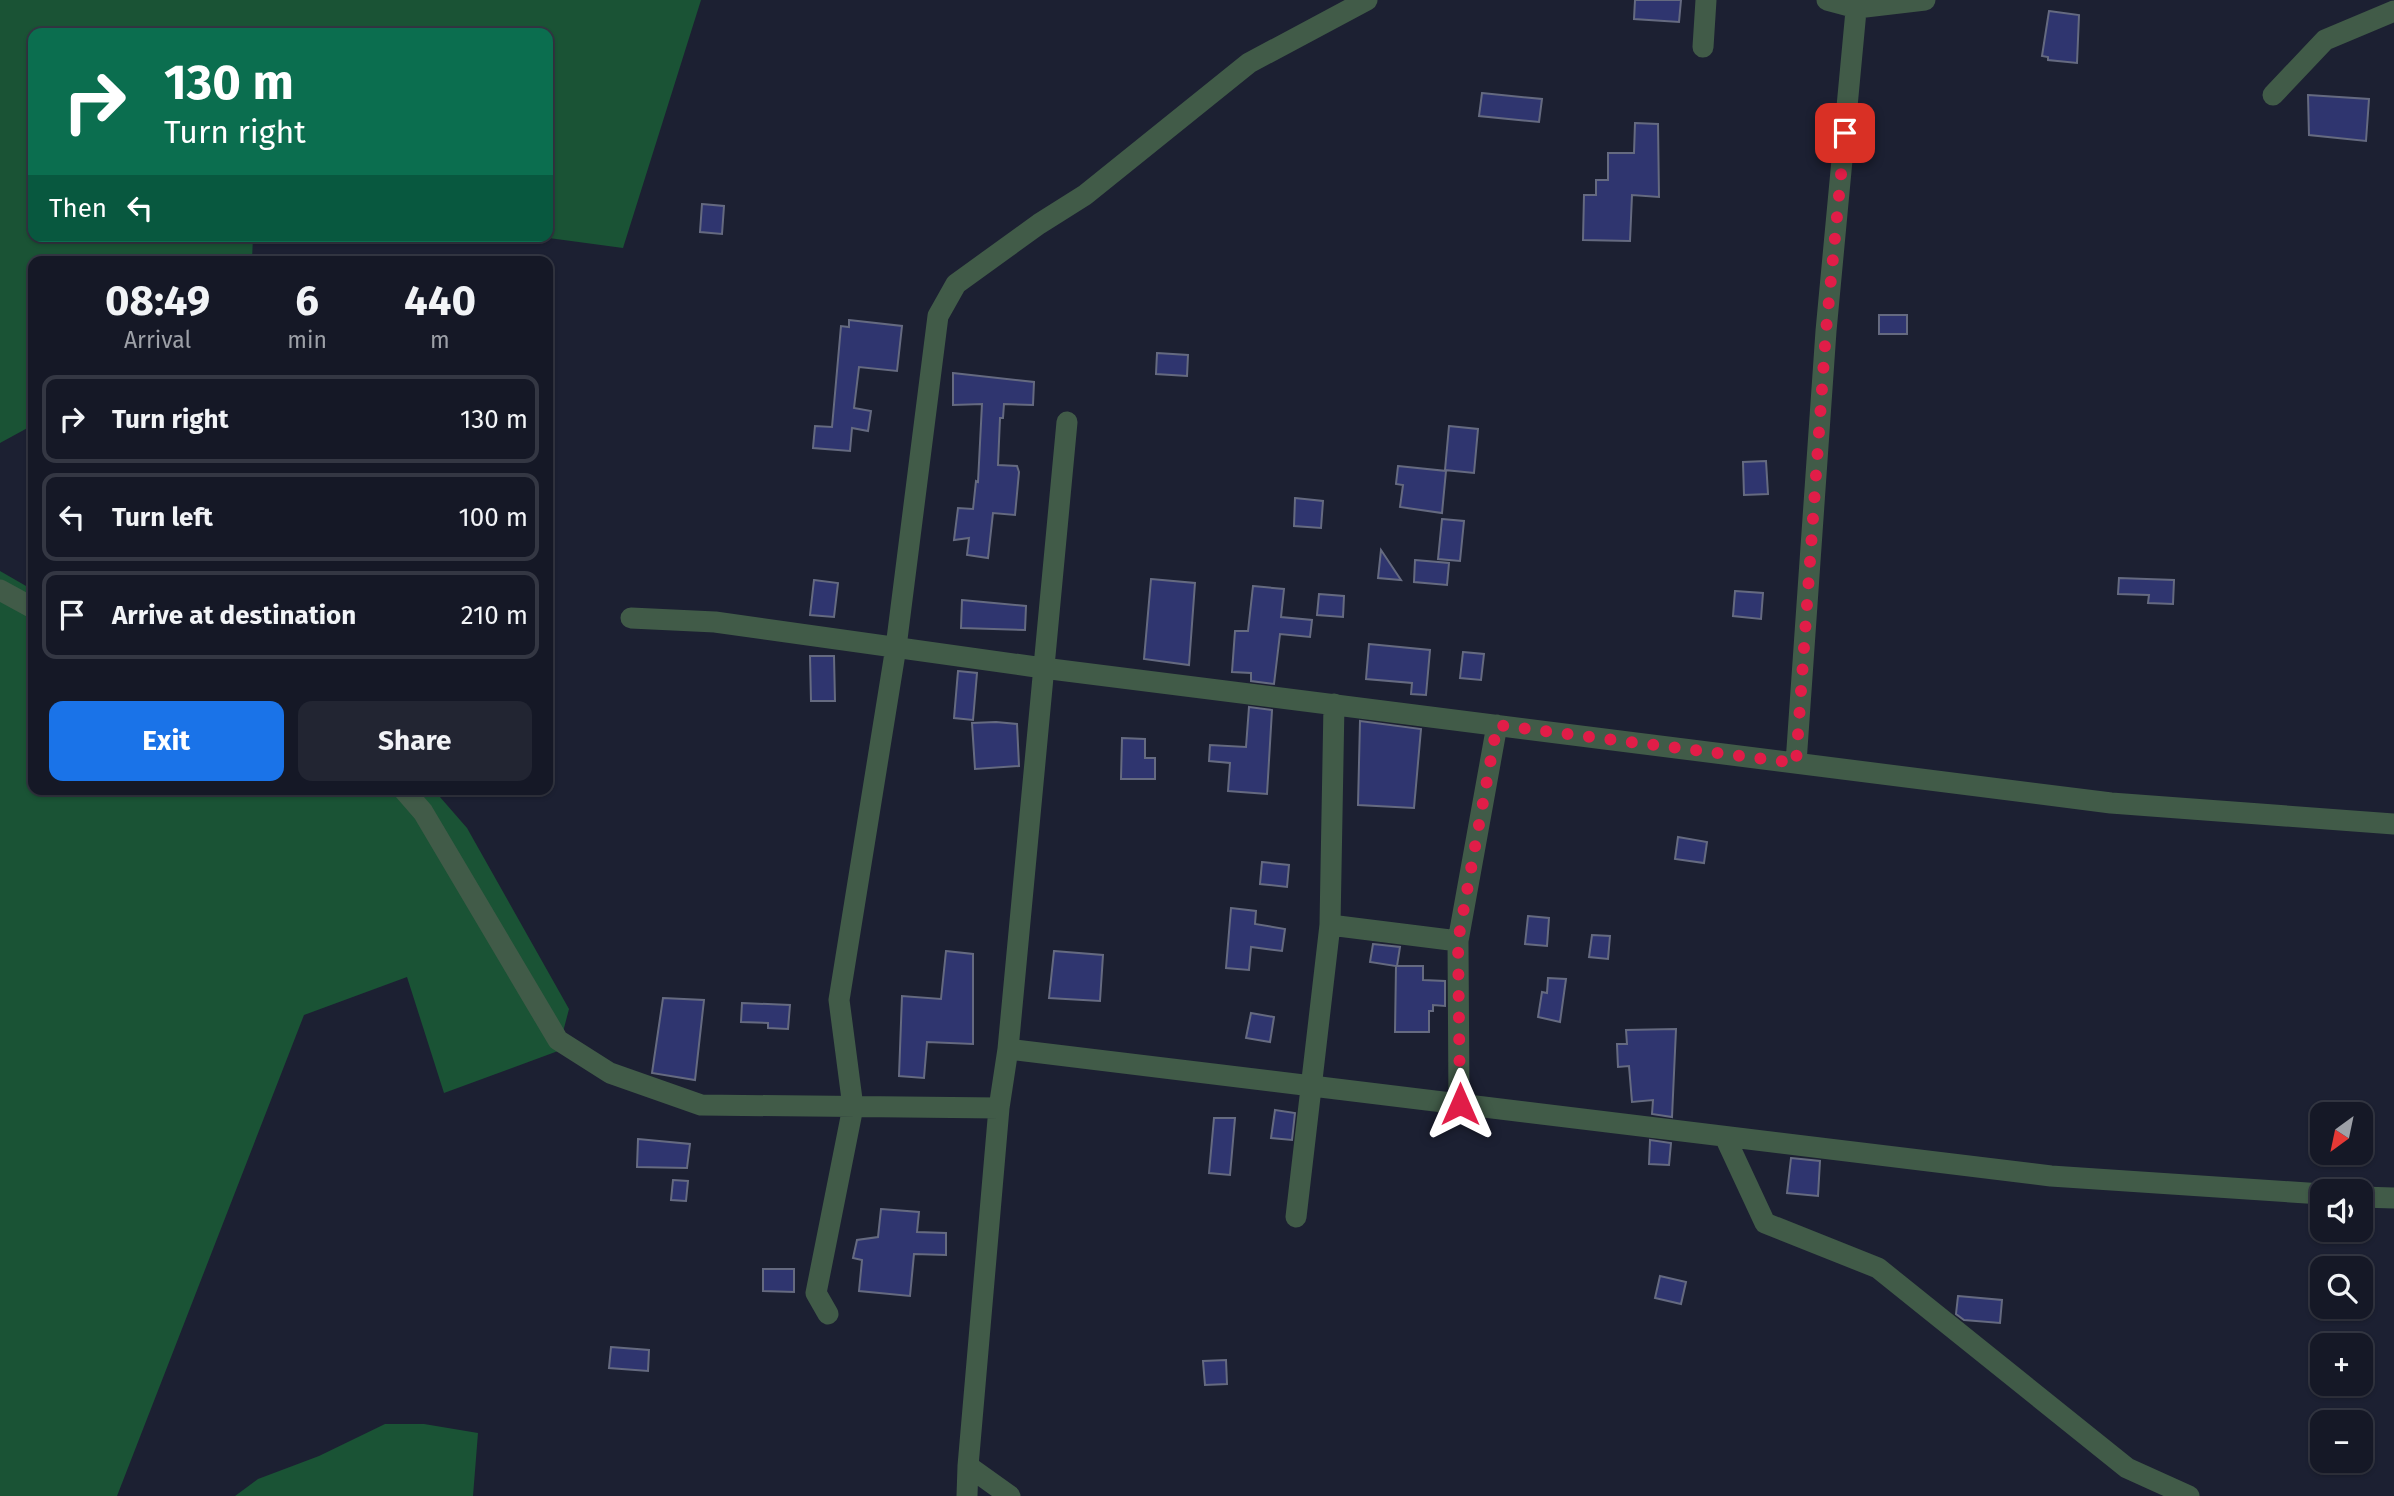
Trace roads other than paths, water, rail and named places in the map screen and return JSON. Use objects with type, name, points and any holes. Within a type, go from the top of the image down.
[{"type":"street","points":[[828,1314],[816,1293],[852,1107],[839,1000],[895,647],[938,316],[957,284],[1039,224],[1085,195],[1249,62],[1334,21],[1367,0]]},
{"type":"street","points":[[1703,47],[1706,0]]},
{"type":"street","points":[[1826,0],[1857,4],[1925,0]]},
{"type":"street","points":[[1796,763],[1826,331],[1857,4]]},
{"type":"street","points":[[2273,94],[2325,40],[2394,12]]},
{"type":"street","points":[[967,1496],[999,1108],[1008,1049],[1067,422]]},
{"type":"street","points":[[0,590],[28,605]]},
{"type":"street","points":[[631,618],[715,622],[1043,667],[2111,803],[2394,824]]},
{"type":"street","points":[[1296,1217],[1330,925],[1334,704]]},
{"type":"street","points":[[1460,1104],[1458,941],[1497,725]]},
{"type":"street","points":[[408,795],[423,812],[558,1040],[610,1073],[701,1105],[999,1108]]},
{"type":"street","points":[[1330,925],[1458,941]]},
{"type":"street","points":[[1008,1049],[2051,1176],[2310,1193]]},
{"type":"street","points":[[1725,1137],[1765,1223],[1878,1268],[2127,1468],[2189,1496]]},
{"type":"street","points":[[2373,1197],[2394,1198]]},
{"type":"street","points":[[968,1466],[1010,1496]]}]
